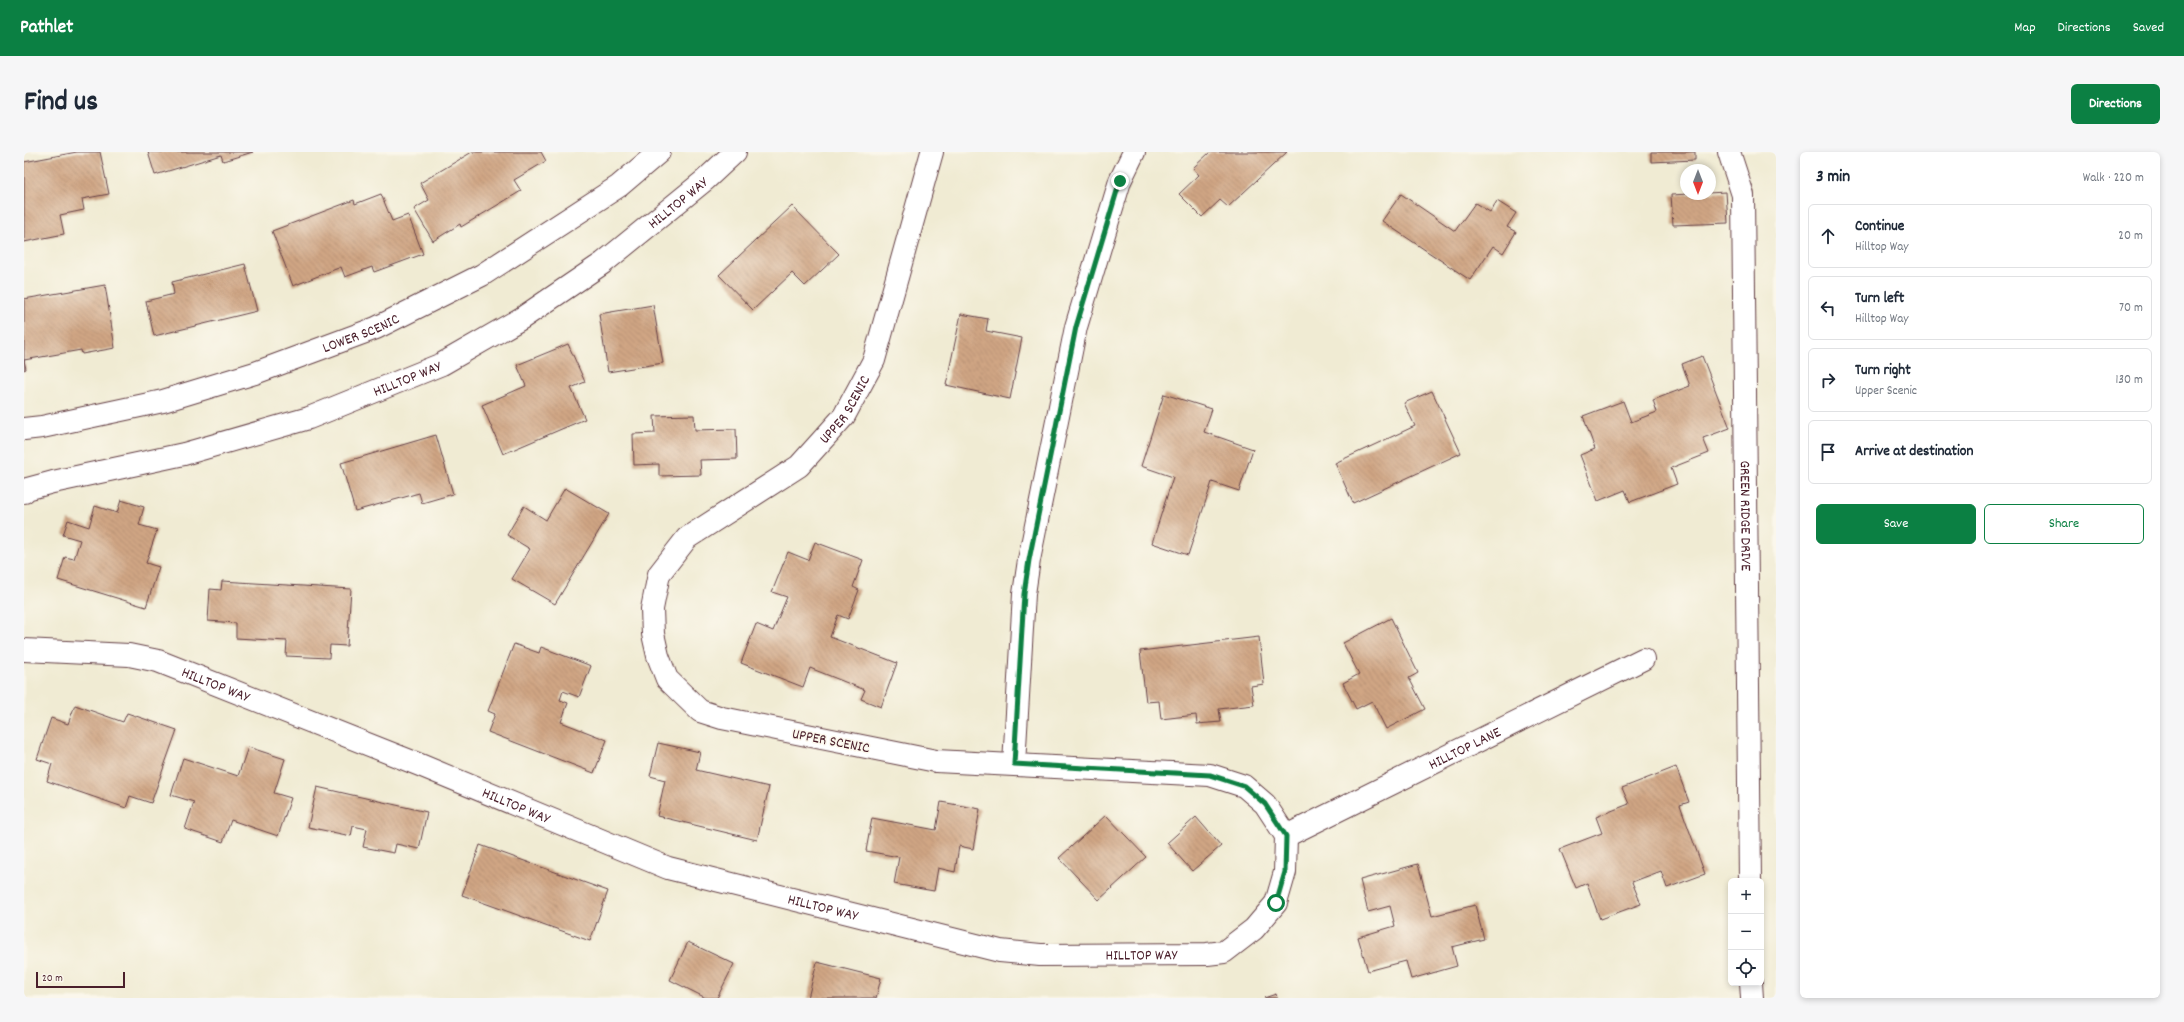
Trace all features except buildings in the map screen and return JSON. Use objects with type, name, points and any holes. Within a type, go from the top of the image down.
[{"type":"street","name":"LOWER SCENIC","points":[[24,428],[42,427],[163,400],[255,373],[376,328],[482,275],[619,186],[659,152]]},
{"type":"street","name":"HILLTOP WAY","points":[[24,492],[27,489],[53,482],[184,454],[309,418],[442,364],[522,318],[603,263],[705,180],[735,152]]},
{"type":"street","name":"UPPER SCENIC","points":[[932,152],[874,360],[844,416],[800,466],[687,538],[659,574],[652,609],[653,634],[658,656],[667,679],[700,711],[730,719],[936,761],[1014,764]]},
{"type":"street","points":[[1134,152],[1120,181],[1076,327],[1029,560],[1024,594],[1014,764],[1210,775],[1244,786],[1265,804],[1286,836]]},
{"type":"street","name":"GREEN RIDGE DRIVE","points":[[1729,152],[1743,195],[1750,878]]},
{"type":"street","name":"HILLTOP WAY","points":[[24,650],[128,656],[158,661],[420,765],[668,868],[1000,951],[1040,955],[1207,954],[1224,952],[1254,929],[1276,903],[1285,872],[1286,836]]},
{"type":"street","name":"HILLTOP LANE","points":[[1286,836],[1643,659]]},
{"type":"street","points":[[1752,986],[1752,998]]},
{"type":"route","points":[[1120,181],[1076,327],[1029,560],[1024,594],[1014,764],[1210,775],[1244,786],[1265,804],[1286,836],[1285,872],[1276,903]]}]
